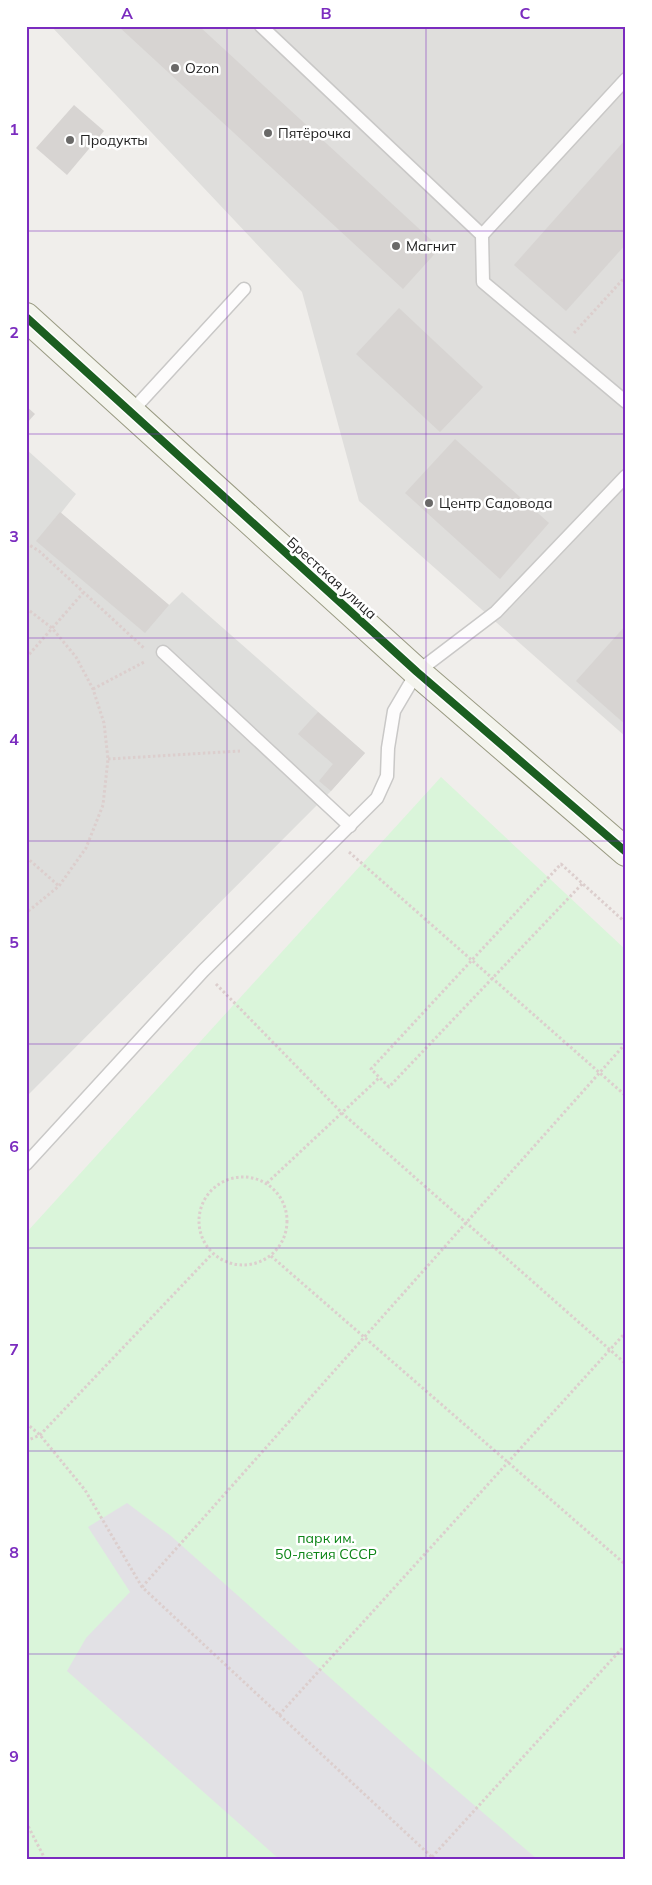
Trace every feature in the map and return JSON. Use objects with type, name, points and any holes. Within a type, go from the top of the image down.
[{"type":"street","name":"Брестская улица","points":[[26,317],[417,672],[626,852]]},
{"type":"lane","points":[[261,26],[482,235]]},
{"type":"lane","points":[[626,79],[482,235],[483,282],[626,402]]},
{"type":"lane","points":[[130,412],[244,289]]},
{"type":"lane","points":[[26,1164],[203,971],[377,798],[387,776],[388,748],[394,711],[417,672],[496,612],[626,476]]},
{"type":"lane","points":[[159,655],[263,745],[350,826]]},
{"type":"path","points":[[561,348],[626,276]]},
{"type":"path","points":[[26,543],[39,550],[83,593],[159,655],[93,689]]},
{"type":"path","points":[[26,658],[83,593]]},
{"type":"path","points":[[26,608],[52,628],[76,657],[93,689],[104,723],[108,759],[102,805],[86,848],[59,886],[26,913]]},
{"type":"path","points":[[108,759],[238,752],[263,745]]},
{"type":"path","points":[[335,840],[626,1096]]},
{"type":"path","points":[[26,857],[59,886]]},
{"type":"path","points":[[582,884],[389,1087],[371,1069],[561,864],[626,924]]},
{"type":"path","points":[[203,971],[342,1113],[626,1364]]},
{"type":"path","points":[[142,1587],[626,1043]]},
{"type":"path","points":[[267,1183],[380,1078]]},
{"type":"path","points":[[249,1176],[267,1183],[282,1199],[288,1219],[284,1239],[271,1256],[252,1265],[230,1264],[212,1254],[201,1238],[198,1220],[202,1202],[214,1187],[230,1178],[249,1176]]},
{"type":"path","points":[[26,1441],[40,1435],[212,1254]]},
{"type":"path","points":[[271,1256],[626,1565]]},
{"type":"path","points":[[279,1715],[626,1332]]},
{"type":"path","points":[[26,1423],[40,1435],[85,1490],[142,1587],[433,1858],[626,1644]]},
{"type":"path","points":[[26,1822],[45,1859]]},
{"type":"shaded area","points":[[51,26],[626,26],[626,737],[359,501],[302,292]]},
{"type":"shaded area","points":[[26,449],[76,494],[61,513],[169,605],[182,592],[365,753],[331,791],[26,1097]]},
{"type":"shaded area","points":[[127,1503],[171,1536],[446,1781],[537,1859],[279,1859],[67,1671],[86,1638],[130,1592],[88,1527]]},
{"type":"green space","name":"парк им. 50-летия СССР","points":[[441,777],[626,950],[626,1859],[26,1859],[26,1233]]},
{"type":"building","points":[[118,26],[199,26],[440,248],[403,289]]},
{"type":"building","name":"Продукты","points":[[74,105],[104,131],[67,175],[36,148]]},
{"type":"building","points":[[626,139],[626,244],[566,311],[514,265]]},
{"type":"building","points":[[399,308],[483,387],[440,432],[356,354]]},
{"type":"building","points":[[26,406],[35,414],[26,424]]},
{"type":"building","points":[[455,439],[549,523],[500,579],[405,493]]},
{"type":"building","points":[[60,512],[169,605],[145,633],[36,541]]},
{"type":"building","points":[[626,625],[626,725],[576,681]]},
{"type":"building","points":[[318,712],[365,753],[331,791],[319,781],[333,764],[298,734]]},
{"type":"cycle path","points":[[26,317],[417,672],[626,852]]},
{"type":"place","name":"Ozon","points":[[175,68]]},
{"type":"place","name":"Пятёрочка","points":[[268,133]]},
{"type":"place","name":"Продукты","points":[[70,140]]},
{"type":"place","name":"Магнит","points":[[396,246]]},
{"type":"place","name":"Центр Садовода","points":[[429,503]]}]
